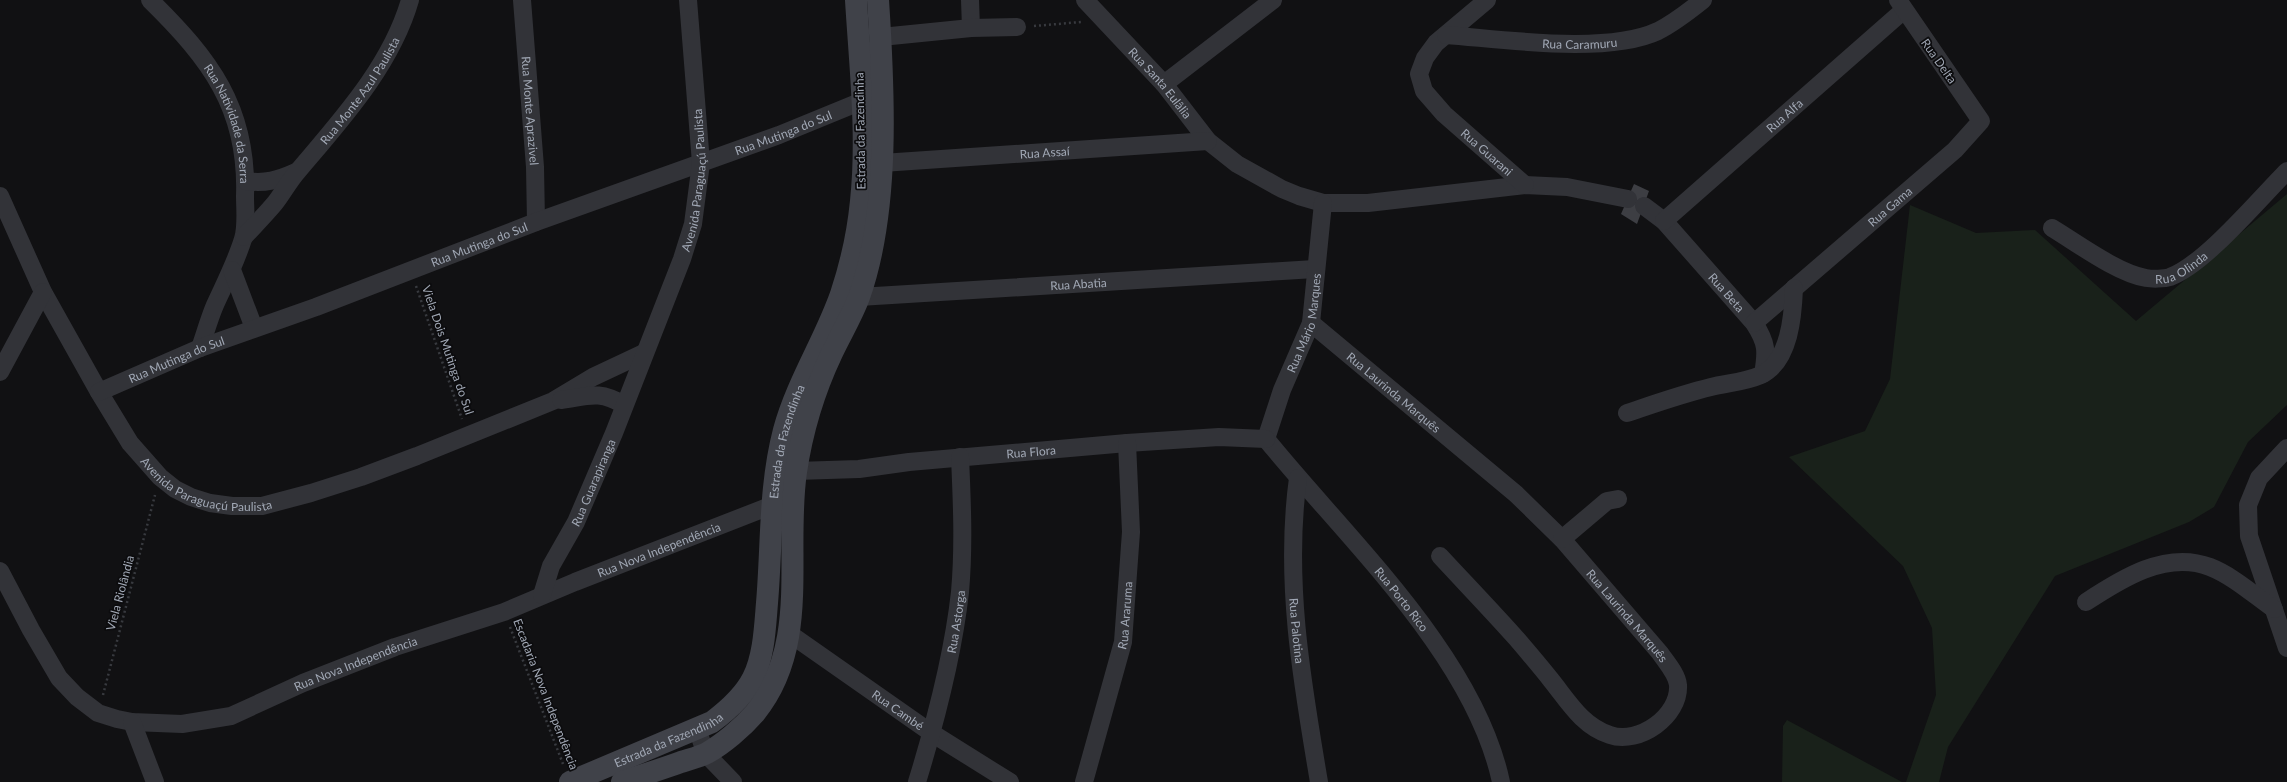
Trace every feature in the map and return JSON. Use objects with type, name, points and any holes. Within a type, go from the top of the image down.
[{"type":"main road","name":"Estrada da Fazendinha","points":[[570,782],[712,722],[731,708],[753,678],[764,631],[776,464],[794,398],[850,296],[861,200],[863,155],[862,101],[856,0]]},
{"type":"main road","name":"Estrada da Fazendinha","points":[[622,782],[706,754],[727,738],[755,713],[780,668],[790,634],[796,471],[807,418],[850,296],[875,234],[882,163],[878,0]]},
{"type":"street","name":"Rua Natividade da Serra","points":[[150,0],[181,30],[207,61],[226,92],[240,135],[246,181],[244,237],[232,270],[215,306],[200,348]]},
{"type":"street","name":"Rua Monte Aprazivel","points":[[522,0],[535,166],[536,222]]},
{"type":"street","name":"Avenida Paraguaçú Paulista","points":[[0,196],[43,292],[99,392],[130,443],[160,477],[176,490],[191,498],[210,503],[232,506],[262,506],[311,493],[361,477],[553,401],[593,378],[642,359],[682,259],[693,224],[701,163],[688,0]]},
{"type":"street","points":[[970,0],[971,28]]},
{"type":"street","name":"Rua Santa Eulâlia","points":[[1085,0],[1164,84],[1208,141],[1237,164],[1282,189],[1323,203],[1368,203],[1525,185]]},
{"type":"street","points":[[1164,84],[1273,0]]},
{"type":"street","name":"Rua Guarani","points":[[1487,0],[1436,43],[1425,58],[1419,74],[1424,91],[1444,114],[1525,185]]},
{"type":"street","name":"Rua Caramuru","points":[[1446,35],[1559,44],[1600,43],[1631,39],[1657,32],[1680,19],[1703,0]]},
{"type":"street","name":"Rua Monte Azul Paulista","points":[[244,237],[275,203],[296,172],[325,141],[384,59],[405,3]]},
{"type":"street","name":"Rua Delta","points":[[1901,5],[1981,121]]},
{"type":"street","name":"Rua Alfa","points":[[1664,221],[1901,5]]},
{"type":"street","points":[[880,37],[971,28],[1017,27]]},
{"type":"street","name":"Rua Mutinga do Sul","points":[[99,392],[200,348],[316,307],[536,222],[779,135],[862,101]]},
{"type":"street","name":"Rua Gama","points":[[1754,323],[1955,150],[1981,121]]},
{"type":"street","name":"Rua Assaí","points":[[882,163],[1208,141]]},
{"type":"street","name":"Rua Olinda","points":[[2052,228],[2127,272],[2146,278],[2169,278],[2187,268],[2212,248],[2287,171]]},
{"type":"street","name":"Rua Monte Azul Paulista","points":[[246,181],[260,183],[275,182],[296,172]]},
{"type":"street","points":[[1525,185],[1567,187],[1636,202],[1664,221]]},
{"type":"street","name":"Rua Mário Marques","points":[[1266,439],[1282,390],[1311,323],[1315,269],[1323,203]]},
{"type":"street","name":"Rua Beta","points":[[1664,221],[1754,323],[1764,338],[1766,355],[1762,374]]},
{"type":"street","name":"Rua Abatia","points":[[850,296],[1315,269]]},
{"type":"street","points":[[232,270],[254,328]]},
{"type":"street","points":[[1626,413],[1698,391],[1762,374],[1780,358],[1787,341],[1792,324],[1794,288]]},
{"type":"street","points":[[0,372],[43,292]]},
{"type":"street","name":"Rua Laurinda Marquês","points":[[1311,323],[1516,494],[1562,539],[1660,653],[1678,683],[1677,694],[1667,715],[1644,732],[1628,737],[1611,736],[1594,728],[1579,715],[1515,637],[1440,556]]},
{"type":"street","name":"Rua Guarapiranga","points":[[542,595],[551,566],[560,553],[576,522],[642,359]]},
{"type":"street","name":"Avenida Paraguaçú Paulista","points":[[553,401],[599,394],[608,396],[624,405]]},
{"type":"street","name":"Rua Flora","points":[[796,471],[859,469],[960,457],[1127,443],[1219,437],[1266,439]]},
{"type":"street","name":"Rua Porto Rico","points":[[1266,439],[1375,566],[1446,660],[1469,697],[1487,740],[1501,782]]},
{"type":"street","name":"Rua Araruma","points":[[1084,782],[1123,642],[1131,532],[1127,443]]},
{"type":"street","points":[[2287,448],[2259,478],[2248,506],[2249,536],[2287,648]]},
{"type":"street","name":"Rua Astorga","points":[[917,782],[946,676],[960,591],[962,523],[960,457]]},
{"type":"street","name":"Rua Palotina","points":[[1298,478],[1293,533],[1294,597],[1300,665],[1319,782]]},
{"type":"street","name":"Rua Nova Independência","points":[[0,570],[31,630],[59,678],[77,697],[98,713],[132,722],[182,724],[231,716],[303,683],[395,647],[504,612],[575,582],[772,505],[794,498]]},
{"type":"street","points":[[1562,539],[1607,502],[1618,499]]},
{"type":"street","points":[[560,553],[575,582]]},
{"type":"street","points":[[2086,602],[2114,583],[2148,568],[2182,561],[2210,567],[2231,579],[2274,609]]},
{"type":"street","name":"Rua Cambé","points":[[790,634],[930,732],[1010,782]]},
{"type":"street","points":[[132,722],[155,782]]},
{"type":"street","points":[[697,729],[706,754],[733,782]]},
{"type":"path","points":[[1017,27],[1104,21]]},
{"type":"path","name":"Viela Dois Mutinga do Sul","points":[[410,271],[468,435]]},
{"type":"path","name":"Viela Riolândia","points":[[98,713],[160,477]]},
{"type":"path","name":"Escadaria Nova Independência","points":[[504,612],[570,782]]},
{"type":"shaded area","points":[[2287,194],[2287,405],[2248,442],[2214,507],[2189,522],[2055,576],[1948,747],[1939,782],[1906,782],[1936,695],[1932,628],[1903,566],[1789,457],[1865,431],[1890,379],[1910,205],[1976,233],[2035,230],[2136,321]]},
{"type":"shaded area","points":[[1787,720],[1902,782],[1782,782],[1783,726]]},
{"type":"building","points":[[1634,184],[1649,191],[1637,224],[1621,214]]}]
